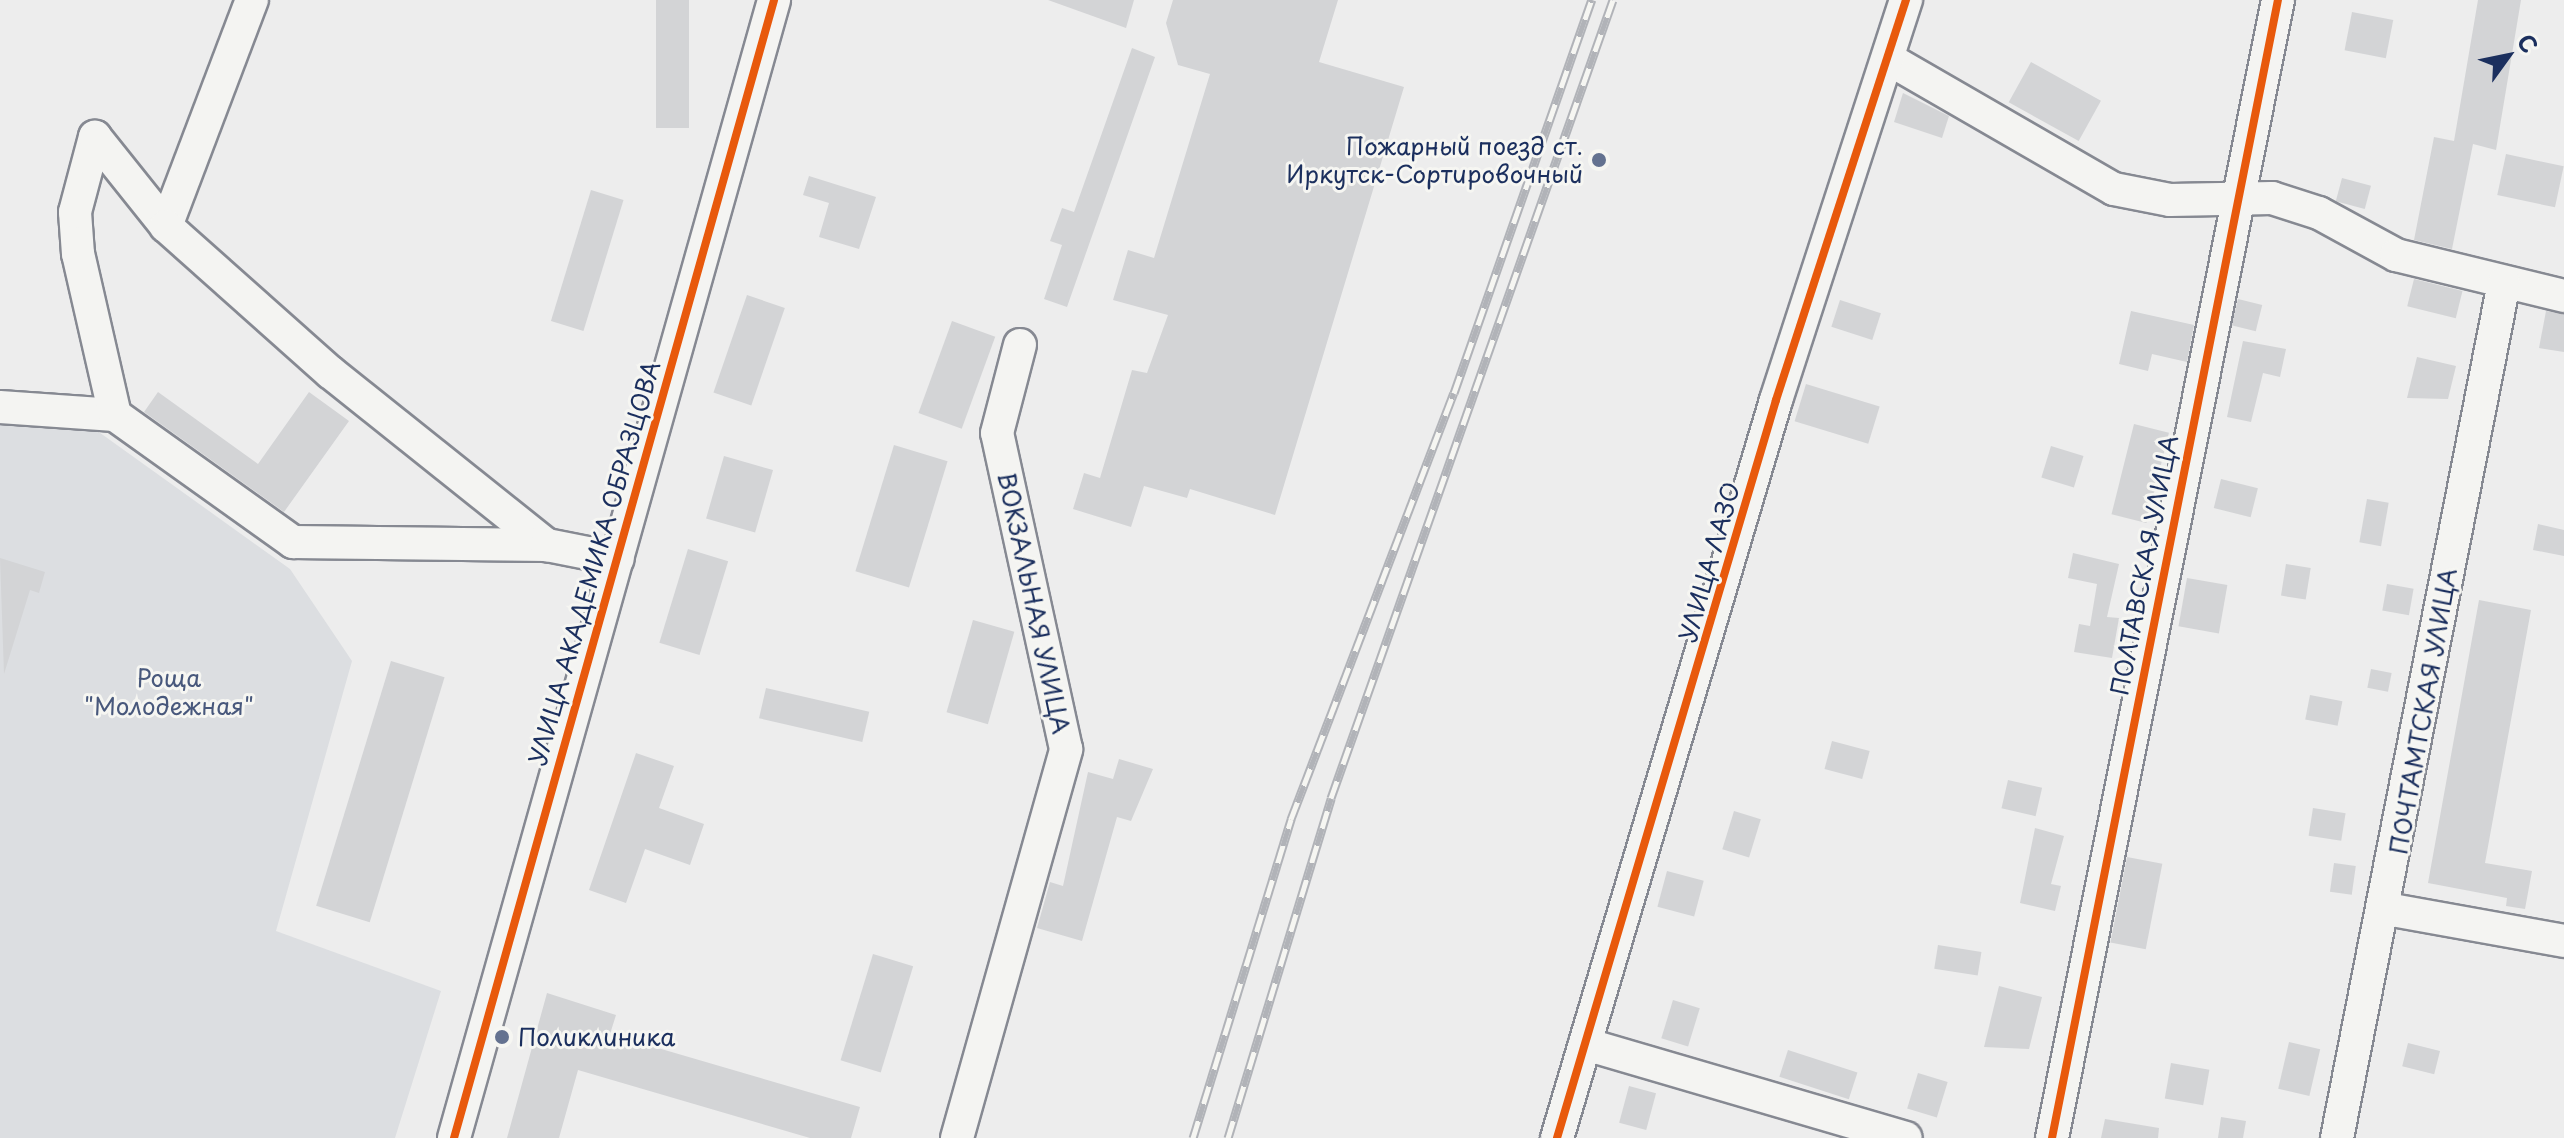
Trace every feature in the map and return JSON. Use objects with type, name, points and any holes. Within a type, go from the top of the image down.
[{"type":"street","points":[[166,226],[252,0]]},
{"type":"street","name":"УЛИЦА АКАДЕМИКА ОБРАЗЦОВА","points":[[454,1138],[774,0]]},
{"type":"street","name":"УЛИЦА ЛАЗО","points":[[1557,1138],[1776,400],[1892,61],[1906,0]]},
{"type":"street","name":"ПОЛТАВСКАЯ УЛИЦА","points":[[2052,1138],[2278,0]]},
{"type":"street","points":[[1892,61],[2114,189],[2170,200],[2262,196],[2319,213],[2396,255],[2564,296]]},
{"type":"street","points":[[115,415],[77,240],[75,212],[95,137],[166,226],[330,372],[547,545]]},
{"type":"street","name":"ПОЧТАМТСКАЯ УЛИЦА","points":[[2337,1138],[2387,909],[2504,283]]},
{"type":"street","name":"ВОКЗАЛЬНАЯ УЛИЦА","points":[[957,1138],[1066,749],[997,433],[1020,345]]},
{"type":"street","points":[[0,407],[115,415],[293,542],[547,545],[618,559]]},
{"type":"street","points":[[2387,909],[2564,941]]},
{"type":"street","points":[[1585,1044],[1906,1138]]},
{"type":"green space","name":"Роща \"Молодежная\"","points":[[0,422],[96,430],[290,569],[352,661],[276,931],[441,991],[395,1138],[0,1138]]},
{"type":"building","points":[[656,0],[689,0],[689,128],[656,128]]},
{"type":"building","points":[[1048,0],[1134,0],[1126,28]]},
{"type":"building","points":[[1173,0],[1338,0],[1319,62],[1404,87],[1275,515],[1190,489],[1187,498],[1144,486],[1131,527],[1073,509],[1084,473],[1100,478],[1132,370],[1147,373],[1168,315],[1113,300],[1128,250],[1154,258],[1210,74],[1178,65],[1166,23]]},
{"type":"building","points":[[2478,0],[2521,0],[2496,150],[2473,144],[2452,249],[2414,240],[2434,137],[2454,141]]},
{"type":"building","points":[[2352,12],[2393,20],[2386,58],[2345,50]]},
{"type":"building","points":[[1132,48],[1155,57],[1067,307],[1044,299],[1062,245],[1050,241],[1062,208],[1074,212]]},
{"type":"building","points":[[2031,62],[2101,101],[2079,141],[2009,102]]},
{"type":"building","points":[[1903,93],[1949,116],[1942,138],[1894,122]]},
{"type":"building","points":[[2506,154],[2564,166],[2555,207],[2497,195]]},
{"type":"building","points":[[809,176],[876,197],[859,249],[819,237],[829,203],[803,195]]},
{"type":"building","points":[[2342,178],[2371,186],[2365,209],[2336,201]]},
{"type":"building","points":[[591,190],[624,200],[583,331],[551,321]]},
{"type":"building","points":[[2414,279],[2463,291],[2456,318],[2407,306]]},
{"type":"building","points":[[747,295],[785,308],[751,405],[713,392]]},
{"type":"building","points":[[2238,299],[2262,305],[2256,331],[2231,325]]},
{"type":"building","points":[[1840,300],[1881,313],[1872,340],[1831,327]]},
{"type":"building","points":[[2131,311],[2194,325],[2187,362],[2152,354],[2148,371],[2119,364]]},
{"type":"building","points":[[2546,311],[2564,314],[2564,352],[2539,348]]},
{"type":"building","points":[[952,321],[995,337],[962,429],[918,413]]},
{"type":"building","points":[[2243,341],[2286,349],[2280,377],[2263,373],[2251,422],[2227,417]]},
{"type":"building","points":[[2417,357],[2456,366],[2448,399],[2407,398]]},
{"type":"building","points":[[1806,384],[1880,407],[1868,444],[1795,421]]},
{"type":"building","points":[[158,392],[258,464],[309,392],[349,421],[284,512],[144,412]]},
{"type":"building","points":[[2134,424],[2169,433],[2146,523],[2112,514]]},
{"type":"building","points":[[894,445],[948,461],[909,588],[855,571]]},
{"type":"building","points":[[2051,446],[2084,456],[2074,487],[2041,478]]},
{"type":"building","points":[[724,456],[773,470],[755,533],[706,518]]},
{"type":"building","points":[[2221,479],[2258,488],[2251,517],[2214,508]]},
{"type":"building","points":[[2367,499],[2389,503],[2381,546],[2359,542]]},
{"type":"building","points":[[2538,524],[2564,530],[2564,556],[2533,550]]},
{"type":"building","points":[[688,549],[728,561],[700,655],[659,643]]},
{"type":"building","points":[[2073,553],[2119,564],[2107,617],[2119,618],[2112,658],[2074,652],[2079,624],[2090,626],[2097,584],[2068,578]]},
{"type":"building","points":[[0,558],[45,572],[39,593],[30,590],[4,674]]},
{"type":"building","points":[[2286,564],[2311,568],[2306,600],[2281,596]]},
{"type":"building","points":[[2187,578],[2227,585],[2219,633],[2178,626]]},
{"type":"building","points":[[2387,584],[2414,589],[2409,615],[2382,611]]},
{"type":"building","points":[[2479,600],[2531,610],[2485,863],[2532,871],[2525,909],[2506,906],[2507,898],[2428,883]]},
{"type":"building","points":[[973,620],[1014,632],[988,724],[947,712]]},
{"type":"building","points":[[391,661],[445,677],[370,922],[316,906]]},
{"type":"building","points":[[2371,669],[2392,673],[2388,692],[2367,688]]},
{"type":"building","points":[[766,688],[869,712],[862,742],[759,718]]},
{"type":"building","points":[[2310,695],[2342,701],[2338,726],[2305,720]]},
{"type":"building","points":[[1832,741],[1870,751],[1862,779],[1824,769]]},
{"type":"building","points":[[636,753],[674,766],[659,808],[704,824],[690,865],[645,849],[626,903],[589,890]]},
{"type":"building","points":[[1119,759],[1153,769],[1131,821],[1117,817],[1082,941],[1037,928],[1050,882],[1063,886],[1088,772],[1113,779]]},
{"type":"building","points":[[2008,780],[2042,788],[2036,816],[2001,808]]},
{"type":"building","points":[[2313,808],[2346,813],[2341,841],[2309,836]]},
{"type":"building","points":[[1734,811],[1761,819],[1749,857],[1722,849]]},
{"type":"building","points":[[2035,828],[2064,836],[2051,884],[2061,886],[2055,911],[2020,903]]},
{"type":"building","points":[[2127,857],[2162,864],[2146,949],[2110,942]]},
{"type":"building","points":[[2334,863],[2356,866],[2352,895],[2330,892]]},
{"type":"building","points":[[1667,871],[1704,881],[1694,917],[1657,907]]},
{"type":"building","points":[[1938,945],[1981,952],[1978,976],[1934,969]]},
{"type":"building","points":[[873,954],[913,966],[881,1072],[841,1060]]},
{"type":"building","points":[[1999,986],[2042,997],[2029,1049],[1984,1047]]},
{"type":"building","points":[[547,993],[616,1015],[610,1034],[860,1107],[851,1138],[810,1138],[578,1070],[559,1138],[507,1138]]},
{"type":"building","points":[[1673,1000],[1700,1008],[1688,1046],[1661,1038]]},
{"type":"building","points":[[2289,1042],[2320,1049],[2309,1096],[2278,1089]]},
{"type":"building","points":[[2408,1043],[2440,1051],[2434,1074],[2402,1066]]},
{"type":"building","points":[[1788,1050],[1857,1073],[1849,1099],[1779,1077]]},
{"type":"building","points":[[2171,1063],[2209,1070],[2203,1105],[2165,1098]]},
{"type":"building","points":[[1918,1073],[1948,1082],[1937,1117],[1907,1108]]},
{"type":"building","points":[[1629,1086],[1656,1093],[1646,1130],[1619,1123]]},
{"type":"building","points":[[2221,1117],[2246,1121],[2243,1138],[2218,1138]]},
{"type":"building","points":[[2105,1119],[2159,1128],[2158,1138],[2101,1138]]},
{"type":"railway","points":[[1193,1138],[1291,819],[1454,393],[1592,0]]},
{"type":"railway","points":[[1228,1138],[1331,798],[1613,0]]},
{"type":"cycle path","points":[[454,1138],[774,0]]},
{"type":"cycle path","points":[[1557,1138],[1776,400],[1906,0]]},
{"type":"cycle path","points":[[2052,1138],[2278,0]]},
{"type":"place","name":"Пожарный поезд ст. Иркутск-Сортировочный","points":[[1599,160]]},
{"type":"place","name":"Поликлиника","points":[[502,1037]]}]
